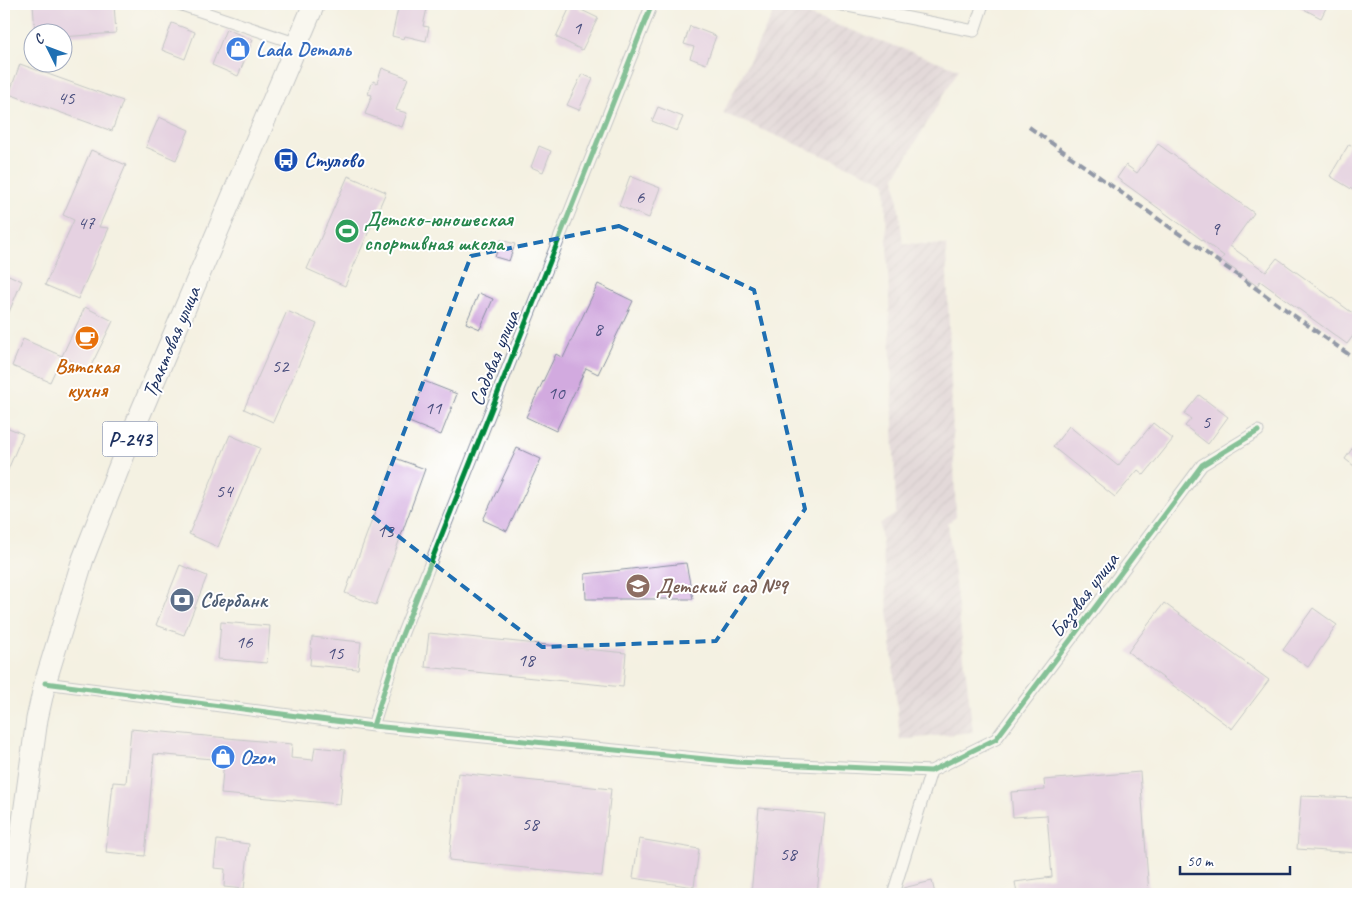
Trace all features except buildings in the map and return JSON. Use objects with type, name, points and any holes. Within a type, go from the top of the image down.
[{"type":"highway","name":"Трактовая улица","points":[[14,894],[37,720],[45,683],[83,559],[135,428],[314,4]]},
{"type":"street","points":[[179,4],[298,44]]},
{"type":"street","name":"Садовая улица","points":[[373,726],[400,640],[652,4]]},
{"type":"street","points":[[838,4],[974,31],[983,4]]},
{"type":"street","name":"Базовая улица","points":[[931,771],[996,739],[1202,465],[1258,431]]},
{"type":"street","points":[[45,683],[373,726],[736,762],[931,771],[893,894]]},
{"type":"highlighted area","points":[[619,226],[754,290],[805,509],[716,641],[542,647],[372,516],[471,256]]},
{"type":"shaded area","points":[[778,4],[959,69],[895,177],[903,243],[946,245],[956,517],[948,523],[973,732],[900,740],[880,524],[896,514],[885,182],[723,113]]},
{"type":"railway","points":[[1029,127],[1358,361]]},
{"type":"cycle path","points":[[373,726],[400,640],[652,4]]},
{"type":"cycle path","points":[[45,683],[373,726],[736,762],[931,771],[996,739],[1202,465],[1258,431]]},
{"type":"place","name":"Lada Dеталь","points":[[238,49]]},
{"type":"place","name":"Стулово","points":[[286,160]]},
{"type":"place","name":"Детско-юношеская спортивная школа","points":[[347,231]]},
{"type":"place","name":"Вятская кухня","points":[[87,338]]},
{"type":"place","name":"Детский сад №9","points":[[638,586]]},
{"type":"place","name":"Сбербанк","points":[[182,600]]},
{"type":"place","name":"Ozon","points":[[223,757]]}]
